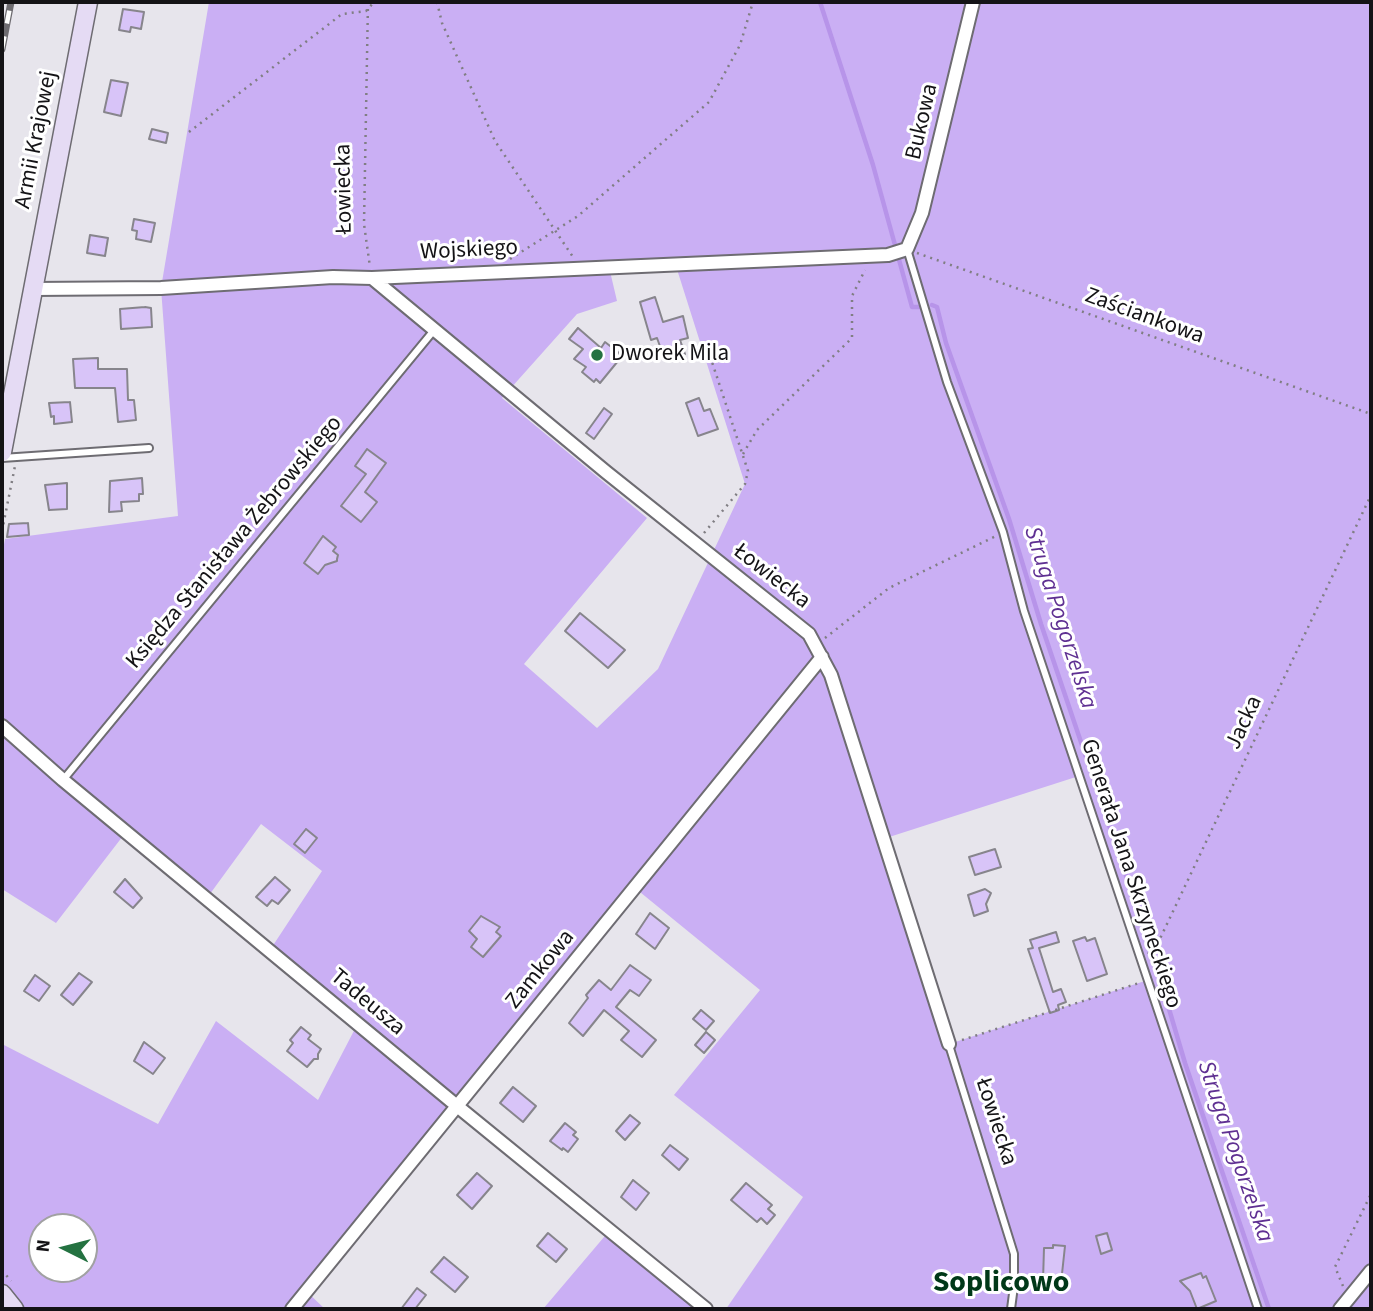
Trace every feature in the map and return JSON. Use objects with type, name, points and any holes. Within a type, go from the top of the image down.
[{"type":"main road","name":"Armii Krajowej","points":[[2,452],[88,2]]},
{"type":"main road","points":[[2,1294],[14,1309]]},
{"type":"street","name":"Bukowa","points":[[898,252],[922,213],[973,2]]},
{"type":"street","name":"Wojskiego","points":[[33,289],[161,288],[333,276],[372,278],[872,256],[898,252]]},
{"type":"street","name":"Łowiecka","points":[[372,278],[695,544],[809,634],[831,675],[949,1044]]},
{"type":"street","name":"Zamkowa","points":[[292,1309],[822,657]]},
{"type":"street","name":"Tadeusza","points":[[2,726],[62,779],[706,1309]]},
{"type":"street","points":[[1344,1304],[1371,1271]]},
{"type":"lane","name":"Generała Jana Skrzyneckiego","points":[[898,252],[1003,532],[1024,611],[1258,1309]]},
{"type":"lane","name":"Księdza Stanisława Żebrowskiego","points":[[62,779],[435,329]]},
{"type":"lane","points":[[2,458],[149,448]]},
{"type":"lane","name":"Łowiecka","points":[[949,1044],[1014,1254],[1011,1309]]},
{"type":"path","name":"Łowiecka","points":[[368,2],[364,224],[372,278]]},
{"type":"path","points":[[190,132],[342,14],[366,11],[374,2]]},
{"type":"path","points":[[437,2],[442,23],[495,141],[573,258]]},
{"type":"path","points":[[490,271],[555,230],[607,192],[709,102],[740,45],[753,2]]},
{"type":"path","name":"Zaściankowa","points":[[898,252],[1371,414]]},
{"type":"path","points":[[743,454],[757,430],[852,338],[852,296],[872,256]]},
{"type":"path","points":[[695,544],[745,484],[748,471],[712,362]]},
{"type":"path","name":"Jacka","points":[[1141,962],[1157,945],[1371,495]]},
{"type":"path","points":[[816,644],[889,589],[1003,532]]},
{"type":"path","points":[[949,1044],[1148,980]]},
{"type":"path","points":[[1344,1304],[1335,1267],[1371,1194]]},
{"type":"shaded area","points":[[209,2],[1371,2],[1371,1309],[726,1309],[803,1197],[674,1095],[760,990],[635,888],[307,1292],[325,1309],[2,1309],[2,1044],[158,1124],[216,1021],[318,1100],[358,1023],[270,950],[322,871],[261,824],[207,898],[126,832],[56,923],[2,889],[2,556],[5,539],[178,516],[161,288]],"holes":[[[675,263],[745,484],[658,669],[597,728],[524,664],[647,518],[502,398],[577,314],[617,301],[609,267]],[[1079,776],[1148,980],[949,1044],[883,839]]]},
{"type":"shaded area","points":[[610,1230],[706,1309],[543,1309]]},
{"type":"building","points":[[123,9],[144,12],[141,29],[131,27],[130,32],[119,30]]},
{"type":"building","points":[[111,80],[128,83],[121,116],[104,112]]},
{"type":"building","points":[[152,129],[168,133],[166,143],[149,139]]},
{"type":"building","points":[[134,219],[155,223],[151,242],[136,239],[137,231],[132,230]]},
{"type":"building","points":[[90,235],[108,238],[105,256],[87,253]]},
{"type":"building","points":[[655,297],[663,322],[683,316],[688,338],[680,340],[685,354],[665,360],[657,338],[651,340],[640,302]]},
{"type":"building","points":[[151,308],[152,327],[121,329],[120,309]]},
{"type":"building","name":"Dworek Mila","points":[[578,328],[601,348],[605,342],[619,353],[614,358],[618,361],[600,383],[596,379],[594,382],[582,372],[586,367],[574,359],[583,349],[569,339]]},
{"type":"building","points":[[98,358],[98,369],[127,369],[128,400],[134,400],[136,420],[118,422],[115,388],[75,388],[73,359]]},
{"type":"building","points":[[699,398],[704,411],[710,409],[718,429],[698,436],[686,403]]},
{"type":"building","points":[[70,402],[72,422],[54,424],[49,403]]},
{"type":"building","points":[[604,408],[612,414],[594,439],[586,433]]},
{"type":"building","points":[[367,449],[386,463],[365,492],[377,502],[361,522],[341,506],[366,474],[355,466]]},
{"type":"building","points":[[142,478],[143,494],[139,494],[139,501],[121,502],[122,511],[109,512],[110,481]]},
{"type":"building","points":[[67,483],[67,509],[49,510],[45,485]]},
{"type":"building","points":[[28,523],[29,535],[7,537],[9,524]]},
{"type":"building","points":[[323,536],[336,547],[333,551],[338,555],[337,561],[325,565],[318,574],[304,563]]},
{"type":"building","points":[[580,613],[625,650],[608,668],[565,631]]},
{"type":"building","points":[[306,829],[317,838],[305,853],[294,844]]},
{"type":"building","points":[[995,849],[1001,867],[975,875],[969,857]]},
{"type":"building","points":[[275,877],[290,890],[278,904],[272,900],[267,906],[256,897]]},
{"type":"building","points":[[125,879],[142,898],[133,908],[114,892]]},
{"type":"building","points":[[985,889],[991,893],[986,904],[988,911],[974,916],[968,895]]},
{"type":"building","points":[[650,913],[669,928],[655,949],[636,934]]},
{"type":"building","points":[[481,916],[500,927],[496,932],[501,936],[483,957],[471,947],[477,939],[469,931]]},
{"type":"building","points":[[1056,932],[1059,942],[1039,948],[1053,992],[1061,989],[1066,1002],[1058,1005],[1059,1010],[1050,1013],[1028,949],[1033,948],[1030,940]]},
{"type":"building","points":[[1085,937],[1087,941],[1095,938],[1107,974],[1087,981],[1073,941]]},
{"type":"building","points":[[630,965],[651,980],[639,996],[630,990],[616,1007],[656,1040],[642,1057],[621,1040],[629,1031],[604,1010],[583,1036],[569,1023],[599,980],[611,990]]},
{"type":"building","points":[[79,973],[92,982],[73,1005],[61,995]]},
{"type":"building","points":[[35,975],[50,986],[39,1001],[24,991]]},
{"type":"building","points":[[701,1010],[714,1021],[706,1030],[693,1019]]},
{"type":"building","points":[[301,1027],[311,1035],[308,1039],[321,1049],[318,1059],[314,1059],[307,1067],[287,1051],[293,1043],[290,1040]]},
{"type":"building","points":[[706,1032],[715,1040],[704,1053],[695,1045]]},
{"type":"building","points":[[144,1042],[165,1058],[153,1074],[134,1061]]},
{"type":"building","points":[[513,1087],[536,1106],[523,1122],[500,1103]]},
{"type":"building","points":[[630,1115],[640,1123],[625,1140],[616,1131]]},
{"type":"building","points":[[565,1123],[576,1132],[573,1135],[578,1139],[568,1152],[550,1141]]},
{"type":"building","points":[[670,1145],[688,1159],[679,1170],[662,1155]]},
{"type":"building","points":[[477,1173],[492,1186],[472,1209],[457,1195]]},
{"type":"building","points":[[633,1180],[649,1193],[636,1210],[621,1197]]},
{"type":"building","points":[[746,1183],[772,1205],[768,1209],[775,1215],[767,1224],[761,1218],[757,1222],[731,1200]]},
{"type":"building","points":[[548,1233],[567,1249],[556,1262],[537,1246]]},
{"type":"building","points":[[1107,1233],[1112,1250],[1101,1254],[1096,1236]]},
{"type":"building","points":[[1053,1245],[1065,1246],[1061,1283],[1043,1281],[1044,1248],[1053,1248]]},
{"type":"building","points":[[444,1257],[468,1277],[455,1292],[431,1272]]},
{"type":"building","points":[[1201,1273],[1203,1278],[1206,1276],[1216,1301],[1197,1309],[1190,1291],[1180,1281]]},
{"type":"building","points":[[417,1288],[426,1295],[415,1309],[401,1309]]},
{"type":"waterway","name":"Struga Pogorzelska","points":[[820,2],[873,165],[912,307],[920,307]]},
{"type":"waterway","name":"Struga Pogorzelska","points":[[932,305],[937,307],[946,343],[1009,519],[1041,624],[1150,946]]},
{"type":"waterway","name":"Struga Pogorzelska","points":[[1156,965],[1185,1063],[1269,1309]]},
{"type":"railway","points":[[2,49],[11,2]]},
{"type":"place","name":"Dworek Mila","points":[[597,355]]},
{"type":"district","name":"Soplicowo","points":[[1001,1284]]}]
